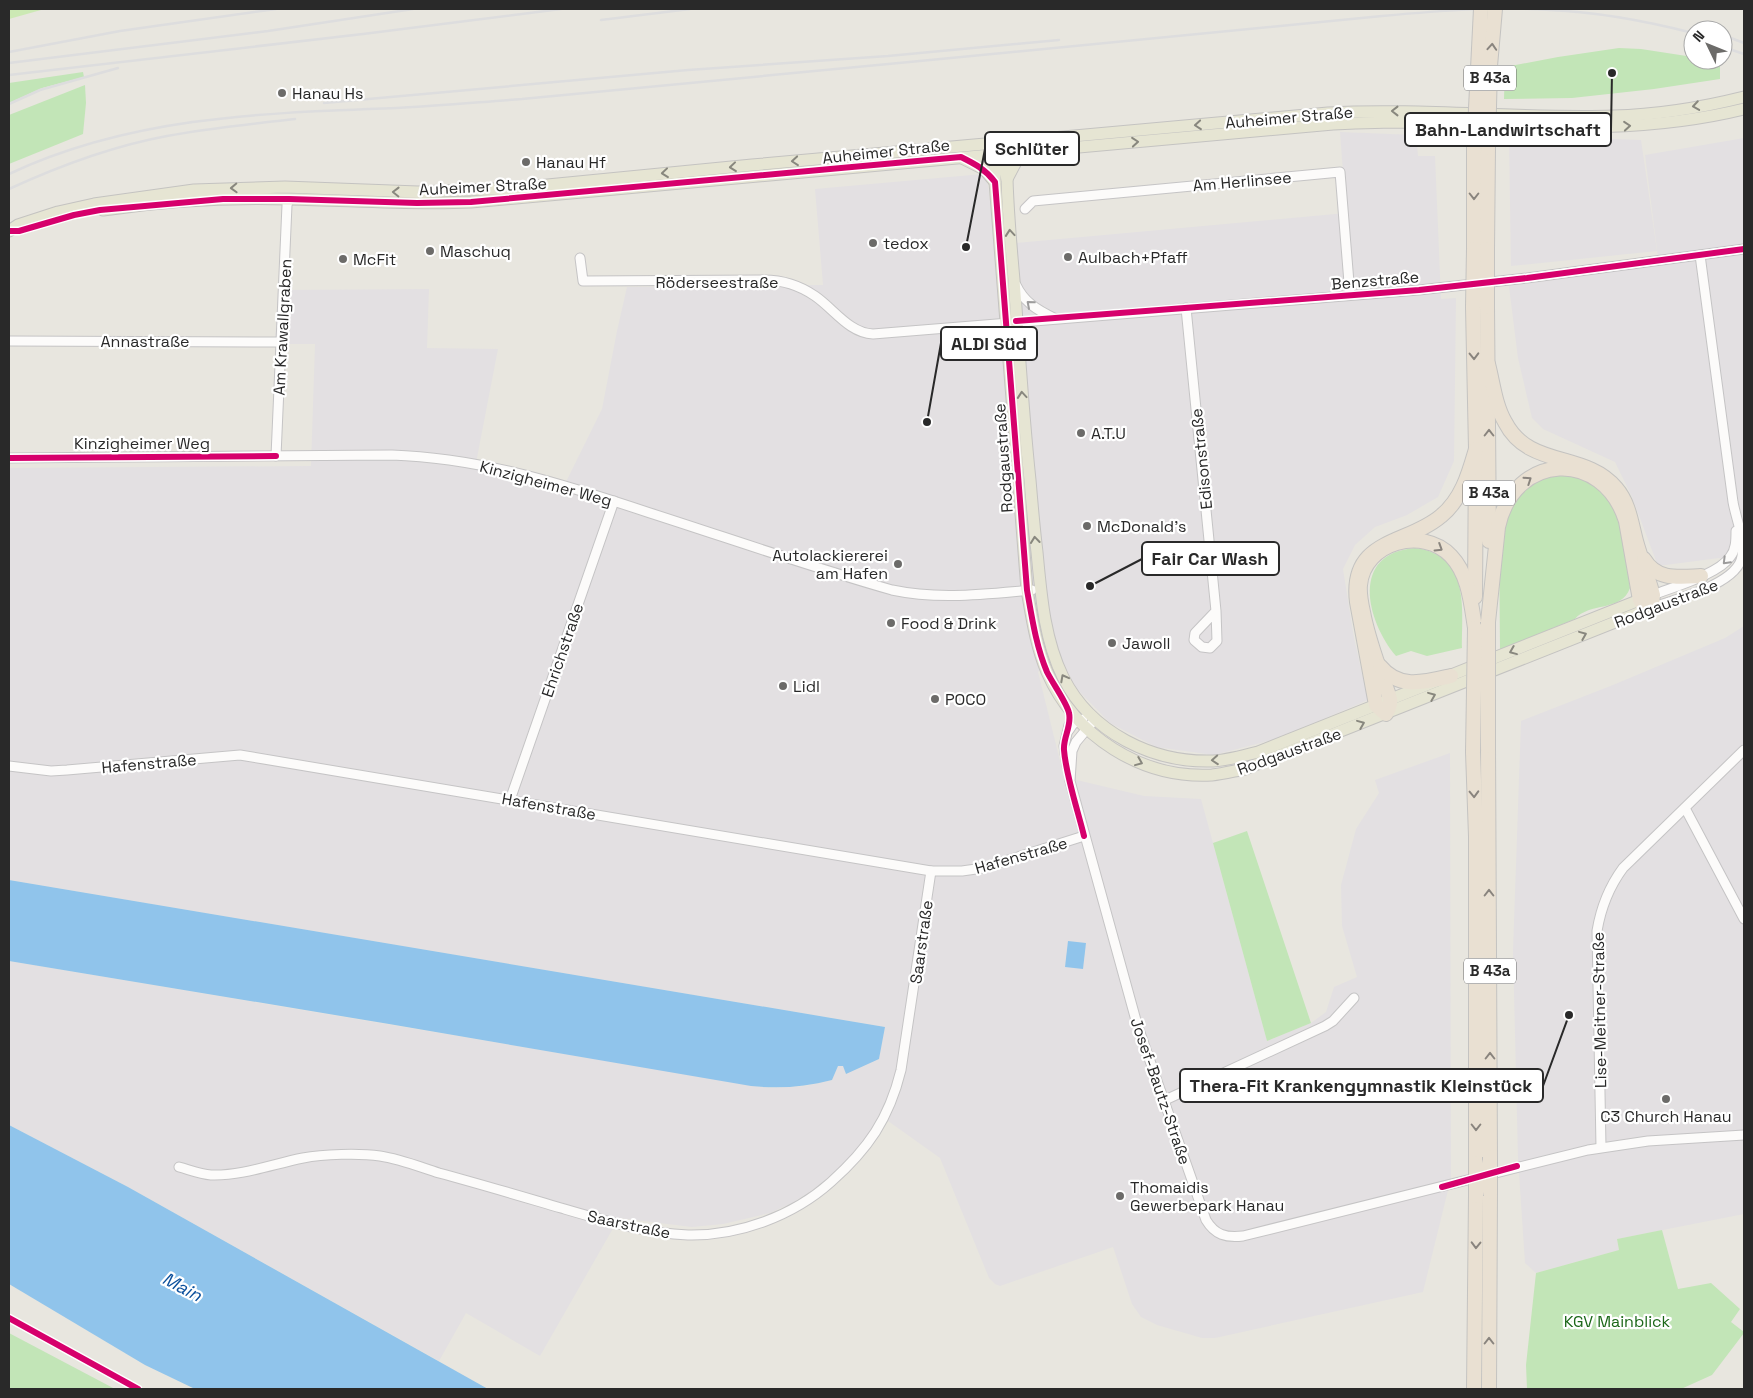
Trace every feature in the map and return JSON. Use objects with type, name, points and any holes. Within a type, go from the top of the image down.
[{"type":"highway","name":"B 43a","points":[[1481,9],[1474,148],[1480,249],[1488,307],[1489,1389]]},
{"type":"highway","name":"B 43a","points":[[1474,1389],[1476,836],[1473,752],[1476,449],[1473,307],[1480,249],[1488,148],[1490,66],[1495,9]]},
{"type":"highway","points":[[1488,364],[1500,411],[1510,430],[1532,450],[1546,456],[1590,468],[1611,482],[1622,495],[1653,595],[1652,604],[1644,605],[1626,521],[1617,500],[1607,488],[1592,477],[1576,470],[1556,468],[1540,472],[1529,478],[1520,485],[1505,504],[1498,527],[1488,622]]},
{"type":"highway","points":[[1381,710],[1357,602],[1356,588],[1358,576],[1367,560],[1377,549],[1427,526],[1449,509],[1461,492],[1476,449]]},
{"type":"highway","points":[[1381,710],[1390,700],[1367,635],[1359,586],[1364,571],[1372,559],[1383,549],[1411,540],[1428,542],[1441,547],[1460,567],[1469,590],[1474,628]]},
{"type":"highway","points":[[1639,551],[1651,569],[1662,575],[1676,578],[1701,576]]},
{"type":"highway","points":[[1377,662],[1393,678],[1408,683],[1451,676]]},
{"type":"main road","name":"Auheimer Straße","points":[[9,231],[18,225],[75,208],[103,202],[194,190],[285,187],[375,192],[463,192],[1290,116],[1398,111],[1563,117],[1615,116],[1696,107],[1744,97]]},
{"type":"main road","name":"Auheimer Straße","points":[[9,231],[19,231],[74,215],[118,208],[224,199],[288,199],[417,204],[471,202],[1333,124],[1402,122],[1561,128],[1616,127],[1698,118],[1744,109]]},
{"type":"main road","points":[[983,145],[997,154],[1008,143]]},
{"type":"main road","points":[[960,157],[1001,180],[1017,160],[1032,151]]},
{"type":"main road","name":"Rodgaustraße","points":[[997,154],[995,161],[1001,180],[1014,281],[1011,322],[1040,589],[1045,625],[1058,664],[1070,689],[1093,717],[1127,742],[1153,753],[1178,759],[1214,761],[1239,757],[1381,710]]},
{"type":"main road","name":"Rodgaustraße","points":[[1001,180],[1027,590],[1032,622],[1041,657],[1052,682],[1068,708],[1087,730],[1122,755],[1154,768],[1194,775],[1210,775],[1245,769],[1381,710],[1644,605]]},
{"type":"main road","name":"Rodgaustraße","points":[[1390,700],[1644,605]]},
{"type":"street","points":[[713,168],[714,181]]},
{"type":"street","name":"Am Herlinsee","points":[[1025,209],[1033,201],[1340,172],[1350,296]]},
{"type":"street","name":"Am Krawallgraben","points":[[276,456],[288,199]]},
{"type":"street","name":"Benzstraße","points":[[1011,322],[1419,290],[1527,278],[1744,249]]},
{"type":"street","name":"Rodgaustraße","points":[[1653,595],[1723,565],[1732,554],[1736,537],[1735,515],[1700,255]]},
{"type":"street","name":"Röderseestraße","points":[[580,258],[583,281],[764,280],[788,282],[816,296],[853,328],[866,334],[1011,322]]},
{"type":"street","points":[[1014,281],[1020,294],[1026,300],[1039,311],[1054,318]]},
{"type":"street","name":"Edisonstraße","points":[[1186,308],[1216,611]]},
{"type":"street","name":"Annastraße","points":[[9,340],[280,342]]},
{"type":"street","name":"Kinzigheimer Weg","points":[[9,458],[392,455],[442,458],[492,467],[536,478],[912,595],[946,597],[1040,589]]},
{"type":"street","name":"Ehrichstraße","points":[[510,800],[614,501]]},
{"type":"street","name":"Rodgaustraße","points":[[1644,605],[1714,585],[1733,574],[1740,565],[1743,547],[1735,515]]},
{"type":"street","points":[[1068,708],[1070,719],[1064,746],[1070,778]]},
{"type":"street","points":[[1068,730],[1078,721],[1093,717]]},
{"type":"street","name":"Josef-Bautz-Straße","points":[[1093,717],[1087,730],[1076,742],[1072,751],[1070,778],[1084,836],[1137,1024],[1206,1220],[1216,1233],[1233,1237],[1243,1236],[1442,1187],[1518,1166],[1601,1147],[1648,1141],[1744,1135]]},
{"type":"street","name":"Lise-Meitner-Straße","points":[[1601,1147],[1597,930],[1599,916],[1608,891],[1623,868],[1744,750]]},
{"type":"street","name":"Hafenstraße","points":[[9,766],[44,770],[67,770],[240,755],[931,871],[962,871],[993,866],[1084,836]]},
{"type":"street","points":[[1685,808],[1744,919]]},
{"type":"street","name":"Saarstraße","points":[[179,1167],[200,1174],[212,1175],[252,1170],[311,1157],[334,1155],[380,1156],[586,1215],[650,1231],[687,1235],[718,1233],[739,1229],[772,1218],[807,1200],[841,1173],[866,1146],[889,1109],[901,1070],[931,871]]},
{"type":"street","points":[[1163,1101],[1325,1026],[1333,1021],[1354,998]]},
{"type":"shaded area","points":[[1340,132],[1416,135],[1418,156],[1435,156],[1441,299],[1456,298],[1454,461],[1438,497],[1407,515],[1375,527],[1355,545],[1343,569],[1354,638],[1368,700],[1276,739],[1214,755],[1156,747],[1110,723],[1076,688],[1058,652],[1038,672],[1064,777],[1144,796],[1201,799],[1267,1041],[1311,1023],[1326,1012],[1334,987],[1357,977],[1342,926],[1341,885],[1356,829],[1379,793],[1375,780],[1450,753],[1451,1178],[1423,1292],[1215,1338],[1202,1338],[1157,1325],[1141,1317],[1132,1304],[1113,1247],[1000,1286],[989,1278],[940,1158],[881,1116],[851,1157],[834,1173],[794,1202],[770,1213],[723,1224],[692,1227],[619,1218],[540,1356],[466,1313],[439,1361],[128,1187],[9,1125],[9,961],[769,1088],[805,1086],[832,1080],[838,1066],[843,1066],[846,1074],[879,1059],[885,1027],[9,880],[9,468],[311,466],[315,344],[275,344],[278,290],[429,289],[427,348],[498,349],[475,468],[515,477],[561,492],[602,409],[627,287],[823,285],[815,189],[983,174],[988,185],[995,245],[1346,213]]},
{"type":"shaded area","points":[[1509,135],[1641,140],[1657,251],[1511,266]]},
{"type":"shaded area","points":[[1744,138],[1744,565],[1719,558],[1658,566],[1632,497],[1615,462],[1543,429],[1532,418],[1518,358],[1509,286],[1659,265],[1645,155]]},
{"type":"shaded area","points":[[1744,626],[1744,1214],[1617,1239],[1619,1250],[1536,1273],[1525,1263],[1518,1158],[1513,951],[1521,721],[1725,638]]},
{"type":"green space","points":[[9,9],[41,9],[41,10],[9,19]]},
{"type":"green space","points":[[1619,48],[1641,49],[1683,55],[1683,70],[1720,70],[1720,79],[1654,89],[1572,98],[1504,99],[1505,67]]},
{"type":"green space","points":[[83,72],[84,77],[42,88],[9,103],[9,83]]},
{"type":"green space","points":[[85,85],[86,103],[83,134],[9,164],[9,115]]},
{"type":"green space","points":[[1549,473],[1590,478],[1620,511],[1630,588],[1626,596],[1620,601],[1588,610],[1575,619],[1500,650],[1499,527],[1514,494]]},
{"type":"green space","points":[[1415,548],[1433,553],[1446,561],[1454,572],[1462,600],[1462,648],[1427,656],[1411,651],[1396,656],[1377,625],[1370,590],[1373,575],[1380,562],[1394,553]]},
{"type":"green space","points":[[1247,831],[1311,1023],[1267,1041],[1213,843]]},
{"type":"green space","name":"KGV Mainblick","points":[[1662,1230],[1678,1289],[1711,1283],[1740,1309],[1731,1322],[1744,1333],[1712,1375],[1681,1389],[1527,1389],[1526,1365],[1536,1273],[1619,1250],[1617,1239]]},
{"type":"green space","points":[[9,1333],[115,1389],[9,1389]]},
{"type":"water","points":[[9,880],[885,1027],[879,1059],[846,1074],[843,1066],[838,1066],[832,1080],[802,1086],[751,1086],[9,961]]},
{"type":"water","points":[[1068,941],[1086,943],[1083,969],[1065,967]]},
{"type":"water","name":"Main","points":[[9,1125],[128,1187],[488,1389],[195,1389],[145,1365],[9,1284]]},
{"type":"railway","points":[[9,52],[120,31],[276,9]]},
{"type":"railway","points":[[9,63],[268,31],[413,9]]},
{"type":"railway","points":[[9,75],[561,9]]},
{"type":"railway","points":[[601,20],[690,9]]},
{"type":"railway","points":[[9,174],[56,155],[103,140],[199,121],[298,112],[413,107],[522,99],[1424,12],[1508,9],[1568,11],[1622,18],[1683,31]]},
{"type":"railway","points":[[1733,39],[1744,43]]},
{"type":"railway","points":[[324,103],[688,70],[888,56],[1059,40]]},
{"type":"railway","points":[[1733,50],[1744,54]]},
{"type":"railway","points":[[9,104],[40,90],[118,68]]},
{"type":"railway","points":[[9,189],[47,172],[86,158],[147,140],[231,126],[295,119]]},
{"type":"cycle path","points":[[9,231],[19,231],[74,215],[100,210],[223,199],[417,203],[471,202],[961,157],[971,162],[984,170],[995,182],[1027,590],[1043,662],[1069,713],[1070,718],[1064,745],[1065,760],[1084,836]]},
{"type":"cycle path","points":[[1016,321],[1419,290],[1527,278],[1744,249]]},
{"type":"cycle path","points":[[9,458],[276,456]]},
{"type":"cycle path","points":[[1442,1187],[1517,1166]]},
{"type":"cycle path","points":[[9,1318],[138,1389]]},
{"type":"place","name":"Bahn-Landwirtschaft","points":[[1612,73]]},
{"type":"place","name":"Hanau Hs","points":[[282,93]]},
{"type":"place","name":"Hanau Hf","points":[[526,162]]},
{"type":"place","name":"tedox","points":[[873,243]]},
{"type":"place","name":"Schlüter","points":[[966,247]]},
{"type":"place","name":"Maschuq","points":[[430,251]]},
{"type":"place","name":"Aulbach+Pfaff","points":[[1068,257]]},
{"type":"place","name":"McFit","points":[[343,259]]},
{"type":"place","name":"ALDI Süd","points":[[927,422]]},
{"type":"place","name":"A.T.U","points":[[1081,433]]},
{"type":"place","name":"McDonald's","points":[[1087,526]]},
{"type":"place","name":"Autolackiererei am Hafen","points":[[898,564]]},
{"type":"place","name":"Fair Car Wash","points":[[1090,586]]},
{"type":"place","name":"Food & Drink","points":[[891,623]]},
{"type":"place","name":"Jawoll","points":[[1112,643]]},
{"type":"place","name":"Lidl","points":[[783,686]]},
{"type":"place","name":"POCO","points":[[935,699]]},
{"type":"place","name":"Thera-Fit Krankengymnastik Kleinstück","points":[[1569,1015]]},
{"type":"place","name":"C3 Church Hanau","points":[[1666,1099]]},
{"type":"place","name":"Thomaidis Gewerbepark Hanau","points":[[1120,1196]]}]
